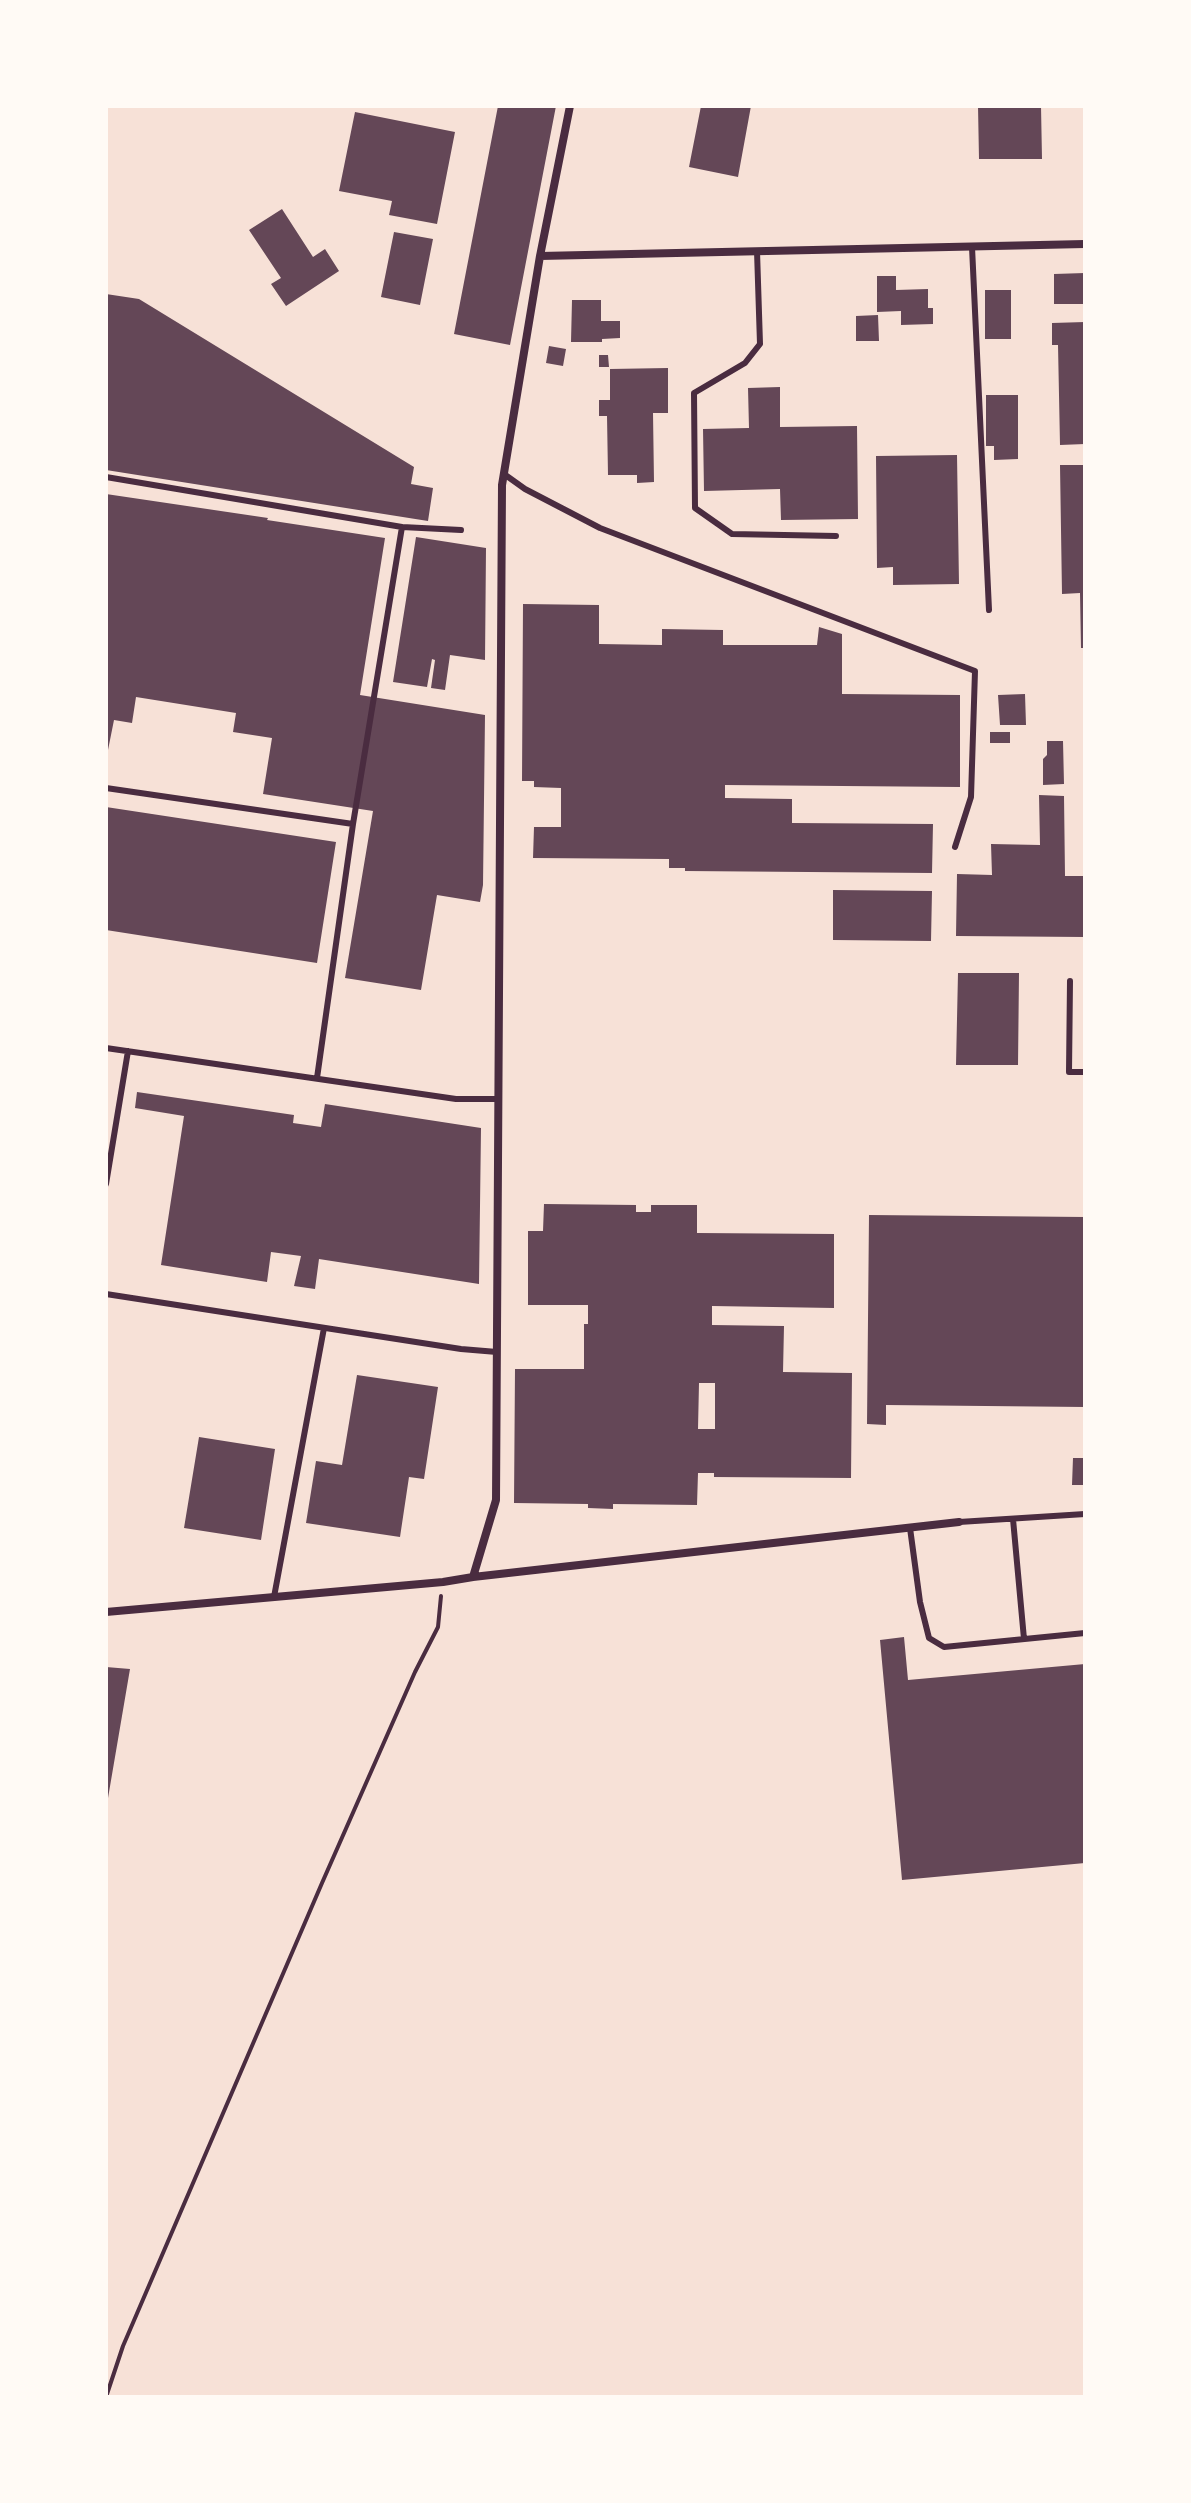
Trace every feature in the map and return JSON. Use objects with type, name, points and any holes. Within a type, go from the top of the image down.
[{"type":"street","points":[[473,1577],[496,1500],[504,474],[540,256],[570,106]]},
{"type":"street","points":[[540,256],[1085,244]]},
{"type":"street","points":[[106,1612],[443,1582],[959,1522]]},
{"type":"lane","points":[[972,247],[989,610]]},
{"type":"lane","points":[[757,251],[760,344],[745,363],[694,393],[695,508],[732,534],[836,536]]},
{"type":"lane","points":[[504,474],[525,489],[600,528],[975,671],[971,797],[955,847]]},
{"type":"lane","points":[[106,477],[402,527],[461,530]]},
{"type":"lane","points":[[317,1078],[353,824],[402,527]]},
{"type":"lane","points":[[106,788],[353,824]]},
{"type":"lane","points":[[1070,981],[1069,1072],[1085,1072]]},
{"type":"lane","points":[[106,1048],[456,1099],[498,1099]]},
{"type":"lane","points":[[106,1184],[128,1051]]},
{"type":"lane","points":[[106,1294],[497,1352]]},
{"type":"lane","points":[[274,1597],[324,1328]]},
{"type":"lane","points":[[959,1522],[1085,1514]]},
{"type":"lane","points":[[1013,1519],[1024,1639]]},
{"type":"lane","points":[[910,1528],[920,1602],[929,1638],[944,1647],[1085,1633]]},
{"type":"path","points":[[106,2397],[123,2346],[285,1970],[415,1672],[438,1627],[443,1582]]},
{"type":"building","points":[[498,106],[556,106],[510,345],[454,334]]},
{"type":"building","points":[[701,106],[751,106],[738,177],[689,167]]},
{"type":"building","points":[[978,106],[1041,106],[1042,159],[979,159]]},
{"type":"building","points":[[355,112],[455,132],[437,224],[389,215],[392,201],[339,191]]},
{"type":"building","points":[[282,209],[313,257],[325,249],[339,271],[286,306],[271,284],[281,278],[249,230]]},
{"type":"building","points":[[394,232],[433,239],[420,305],[381,297]]},
{"type":"building","points":[[1085,273],[1085,304],[1054,304],[1054,274]]},
{"type":"building","points":[[877,276],[896,276],[896,290],[928,289],[928,308],[933,308],[933,324],[901,325],[901,311],[877,312]]},
{"type":"building","points":[[985,290],[1011,290],[1011,339],[985,339]]},
{"type":"building","points":[[106,294],[139,299],[414,467],[411,484],[433,488],[428,521],[106,470]]},
{"type":"building","points":[[572,300],[601,300],[601,321],[620,321],[620,338],[602,339],[602,342],[571,342]]},
{"type":"building","points":[[878,315],[879,341],[856,341],[856,316]]},
{"type":"building","points":[[1085,322],[1085,444],[1060,445],[1058,345],[1052,345],[1052,323]]},
{"type":"building","points":[[549,346],[566,349],[563,366],[546,363]]},
{"type":"building","points":[[599,355],[608,355],[609,367],[599,367]]},
{"type":"building","points":[[668,368],[668,413],[653,413],[654,482],[637,483],[637,475],[608,475],[607,416],[599,416],[599,400],[610,400],[610,369]]},
{"type":"building","points":[[780,387],[780,427],[857,426],[858,519],[781,520],[780,489],[704,491],[703,429],[749,428],[748,388]]},
{"type":"building","points":[[986,395],[1018,395],[1018,459],[994,460],[994,446],[986,446]]},
{"type":"building","points":[[957,455],[959,584],[893,585],[893,567],[877,568],[876,456]]},
{"type":"building","points":[[1060,465],[1085,465],[1085,648],[1081,648],[1080,593],[1062,594]]},
{"type":"building","points":[[106,494],[385,538],[360,695],[485,715],[483,885],[480,902],[437,895],[421,990],[345,978],[373,811],[263,794],[272,738],[233,732],[236,713],[136,697],[132,723],[114,720],[106,760]]},
{"type":"building","points":[[416,537],[486,548],[485,660],[450,655],[445,690],[431,688],[435,660],[432,659],[427,687],[393,682]]},
{"type":"building","points":[[523,604],[599,605],[599,644],[662,645],[662,629],[723,630],[723,645],[817,645],[819,627],[842,634],[842,694],[960,695],[960,787],[725,785],[725,798],[792,799],[792,823],[933,824],[932,873],[685,871],[685,868],[669,868],[669,859],[533,858],[534,827],[561,827],[561,788],[534,787],[534,781],[522,781]]},
{"type":"building","points":[[1025,694],[1026,725],[1000,725],[998,695]]},
{"type":"building","points":[[990,732],[1010,732],[1010,743],[990,743]]},
{"type":"building","points":[[1047,741],[1063,741],[1064,784],[1043,785]]},
{"type":"building","points":[[1039,795],[1064,796],[1065,876],[1085,876],[1085,937],[956,936],[957,874],[992,875],[991,844],[1040,845]]},
{"type":"building","points":[[106,807],[336,842],[317,963],[106,930]]},
{"type":"building","points":[[833,890],[932,891],[931,941],[833,940]]},
{"type":"building","points":[[958,973],[1019,973],[1018,1065],[956,1065]]},
{"type":"building","points":[[137,1092],[294,1115],[293,1123],[321,1127],[325,1104],[481,1128],[479,1284],[319,1259],[315,1289],[294,1286],[301,1256],[271,1252],[267,1282],[161,1265],[184,1116],[135,1108]]},
{"type":"building","points":[[544,1204],[636,1205],[636,1212],[651,1212],[651,1205],[697,1205],[697,1233],[834,1234],[834,1308],[712,1306],[712,1325],[784,1326],[783,1372],[852,1373],[851,1478],[714,1477],[714,1473],[698,1473],[697,1505],[613,1504],[613,1509],[588,1508],[588,1504],[514,1503],[515,1369],[584,1369],[584,1324],[588,1324],[588,1305],[528,1305],[528,1231],[543,1231]],"holes":[[[699,1383],[715,1383],[715,1429],[698,1429]]]},
{"type":"building","points":[[869,1215],[1085,1217],[1085,1407],[886,1405],[886,1425],[867,1424]]},
{"type":"building","points":[[357,1375],[438,1387],[424,1479],[409,1477],[400,1537],[306,1523],[316,1461],[342,1465]]},
{"type":"building","points":[[199,1437],[275,1449],[261,1540],[184,1528]]},
{"type":"building","points":[[1073,1458],[1085,1458],[1085,1485],[1072,1485]]},
{"type":"building","points":[[904,1637],[908,1680],[1085,1664],[1085,1863],[902,1880],[880,1640]]},
{"type":"building","points":[[106,1667],[130,1669],[108,1798],[106,1798]]}]
